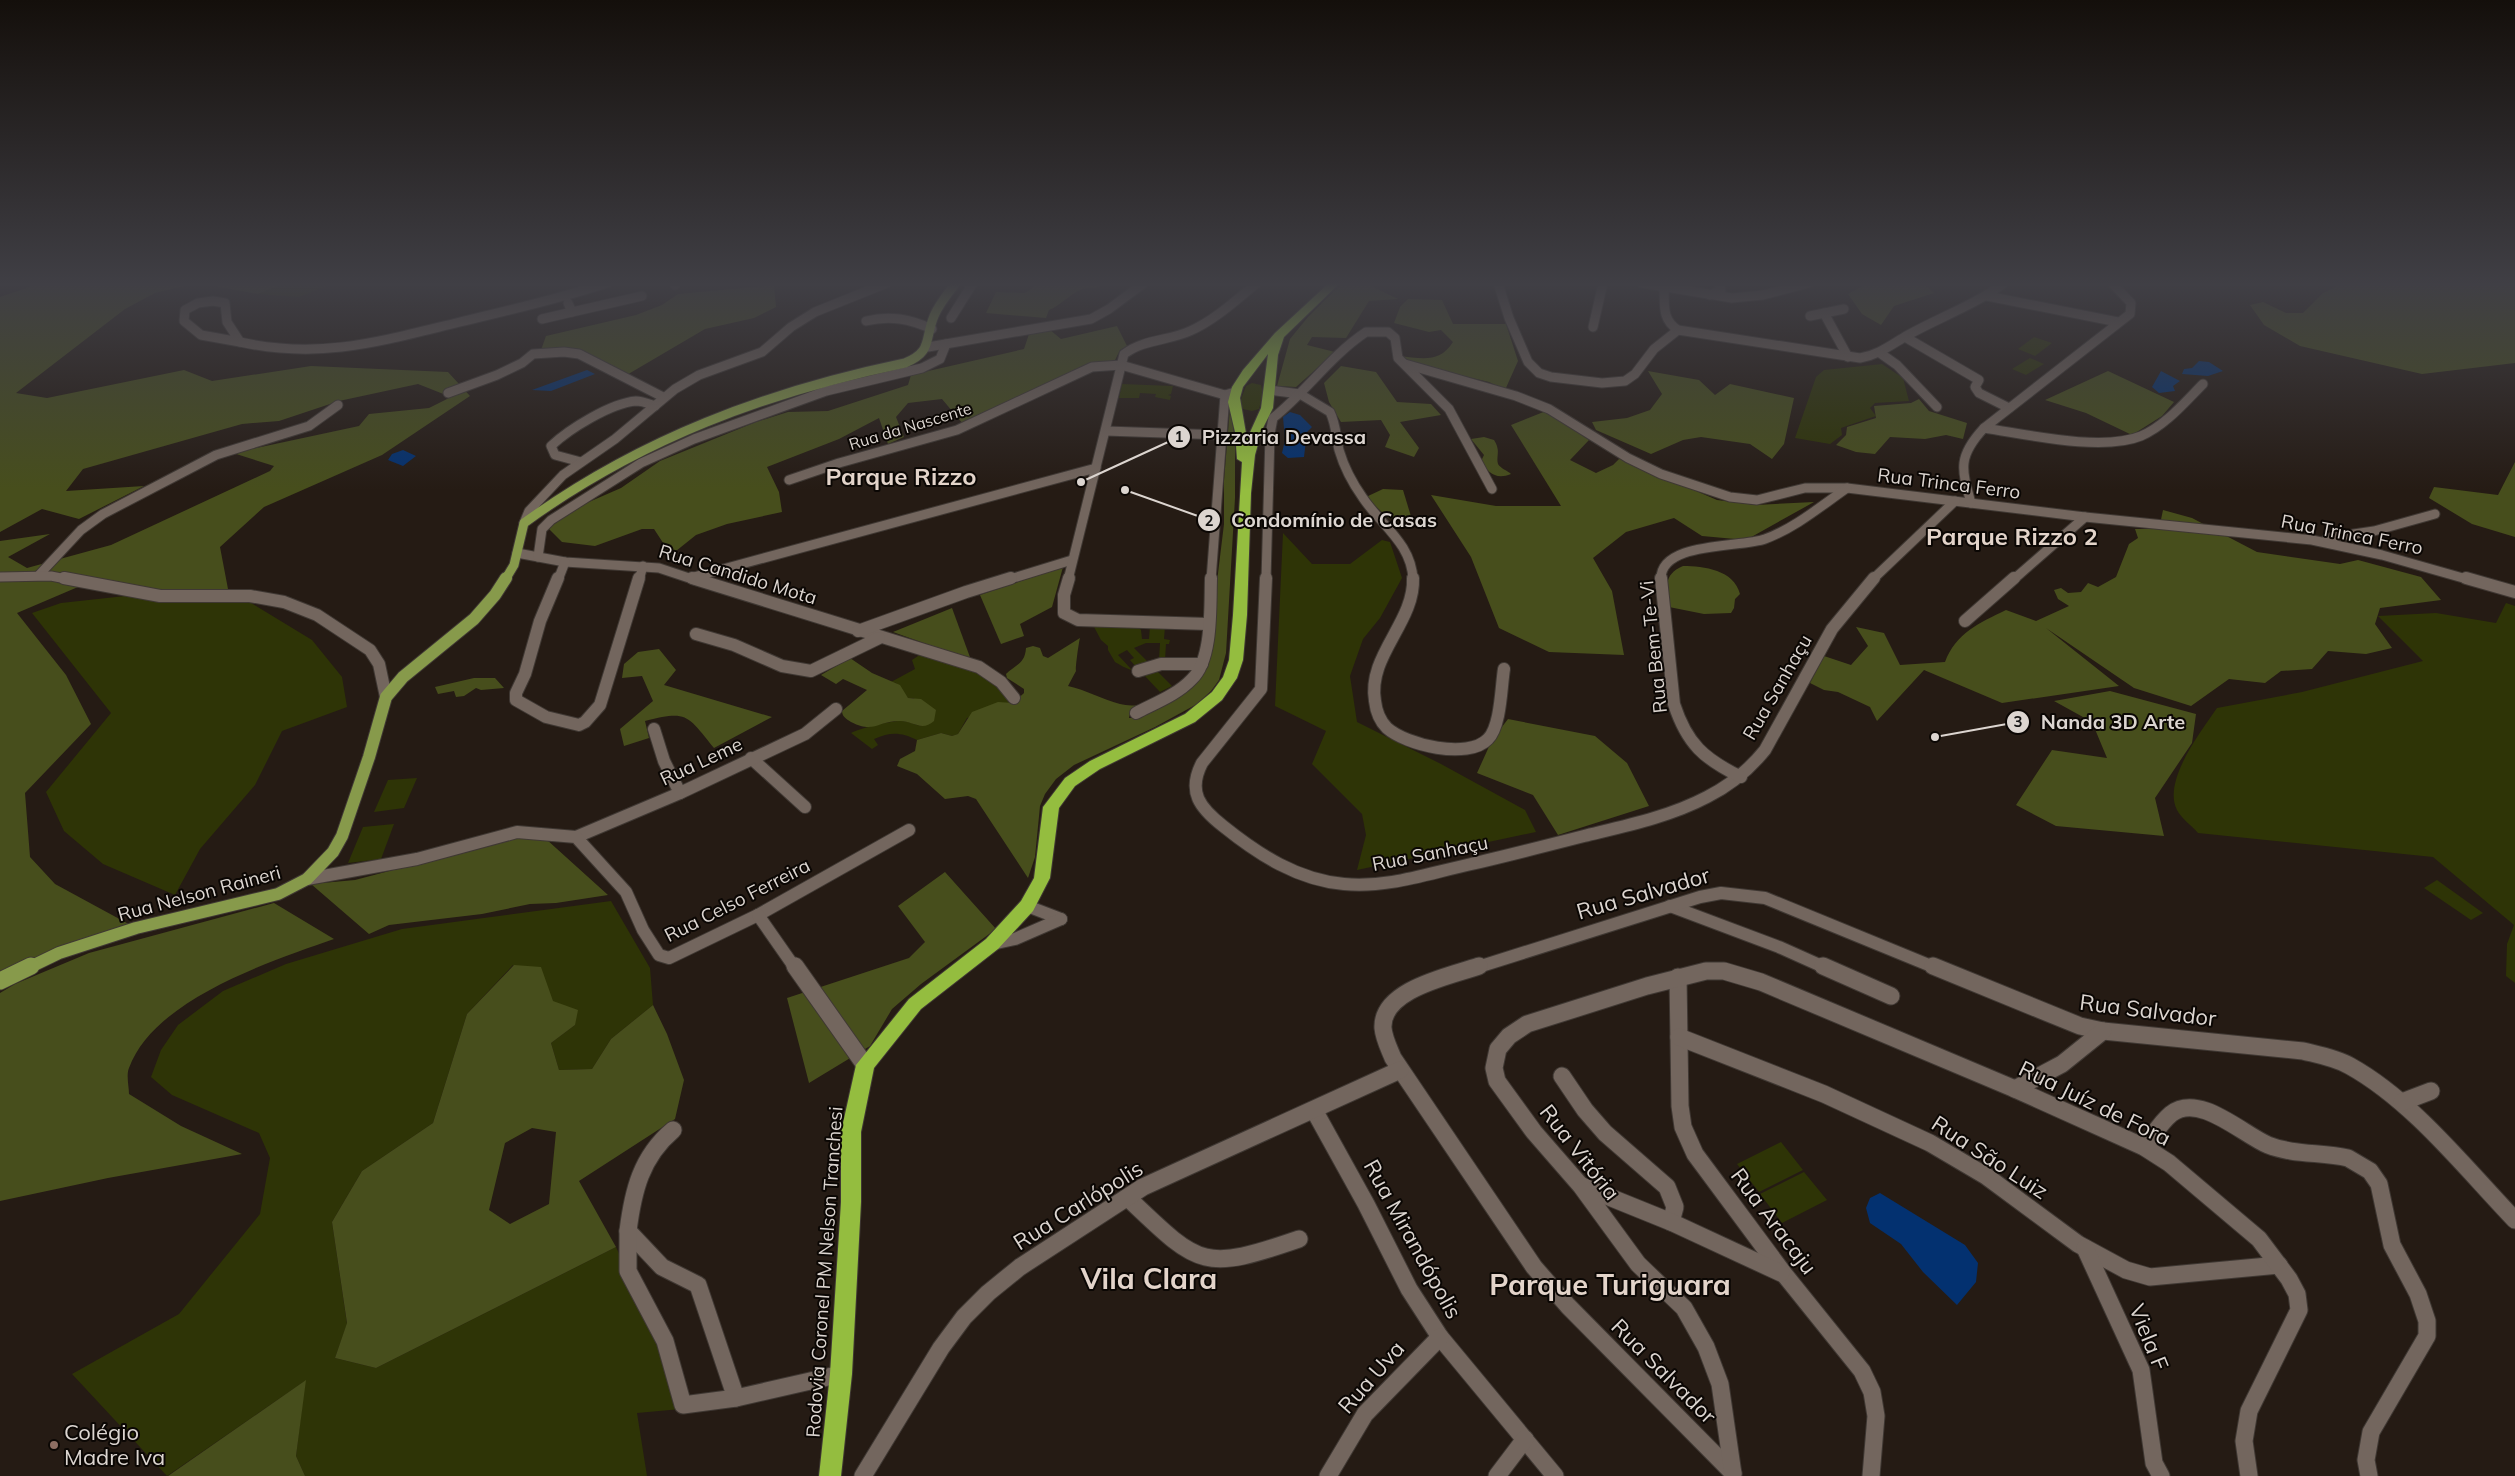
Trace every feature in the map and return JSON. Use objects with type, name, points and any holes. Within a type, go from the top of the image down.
[{"type":"highway","points":[[1233,390],[1265,352]]},
{"type":"highway","name":"Rodovia Coronel PM Nelson Tranchesi","points":[[830,1476],[841,1374],[851,1202],[851,1132],[865,1065],[915,1004],[992,944],[1027,906],[1042,878],[1051,808],[1070,782],[1095,765],[1190,718],[1217,696],[1230,678],[1236,660],[1240,615],[1245,493],[1254,413],[1268,392],[1274,352]]},
{"type":"highway","points":[[1233,390],[1257,381],[1268,392]]},
{"type":"highway","name":"Rodovia Coronel PM Nelson Tranchesi","points":[[1233,390],[1234,406],[1242,442],[1245,493]]},
{"type":"highway","points":[[1234,406],[1254,413]]},
{"type":"main road","points":[[524,523],[624,458],[670,435],[821,381],[905,362],[924,352]]},
{"type":"main road","name":"Rua Nelson Raineri","points":[[0,981],[59,953],[136,928],[278,894],[307,879],[333,852],[342,836],[369,756],[386,697],[403,677],[458,633],[485,608],[507,577],[517,554],[524,523]]},
{"type":"street","points":[[448,393],[497,376],[522,363],[533,354],[564,352],[579,354],[664,397]]},
{"type":"street","points":[[524,523],[529,511],[550,487],[581,462],[615,439],[664,397],[699,375],[762,352]]},
{"type":"street","points":[[538,557],[542,529],[550,520],[641,463],[669,449],[812,395],[922,368],[940,359],[943,352]]},
{"type":"street","points":[[1127,352],[1122,358],[1082,530],[1072,560],[1062,603],[1064,613],[1070,618],[1078,620],[1208,624]]},
{"type":"street","name":"Rua Sanhaçu","points":[[1343,352],[1292,396],[1295,401],[1278,412],[1271,423],[1261,689],[1254,702],[1204,761],[1195,776],[1194,787],[1199,802],[1213,817],[1255,852],[1289,870],[1326,881],[1359,885],[1384,883],[1509,856],[1645,820],[1683,808],[1714,795],[1742,777],[1772,738],[1830,631],[1850,603],[1871,580],[1954,501]]},
{"type":"street","name":"Rua Sanhaçu","points":[[1395,352],[1402,363]]},
{"type":"street","points":[[1524,352],[1528,362],[1539,373],[1602,383],[1625,381],[1635,374],[1652,352]]},
{"type":"street","points":[[1816,352],[1867,358],[1880,353],[1897,365],[1936,407]]},
{"type":"street","points":[[1845,352],[1848,357]]},
{"type":"street","points":[[1931,352],[1979,380],[1975,387],[1979,393],[2009,408]]},
{"type":"street","points":[[1971,503],[1962,466],[1963,454],[1970,442],[1984,428],[2080,352]]},
{"type":"street","points":[[1402,363],[1440,398],[1449,409],[1492,489]]},
{"type":"street","name":"Rua Trinca Ferro","points":[[1402,363],[1497,390],[1549,409],[1628,458],[1661,474],[1713,493],[1743,500],[1757,500],[1805,488],[1847,488],[2085,517],[2312,540],[2382,555],[2515,592]]},
{"type":"street","points":[[1121,365],[1233,390],[1222,435],[1220,504],[1202,664],[1190,681],[1136,713]]},
{"type":"street","name":"Rua da Nascente","points":[[788,480],[956,430],[1087,368],[1121,365]]},
{"type":"street","points":[[1984,428],[2070,440],[2122,440],[2140,436],[2156,426],[2171,415],[2203,384]]},
{"type":"street","points":[[1268,392],[1292,396],[1330,412],[1343,460],[1358,490],[1398,539],[1413,572],[1410,598],[1377,674],[1374,693],[1376,710],[1386,727],[1400,738],[1419,744],[1467,749],[1480,746],[1488,739],[1494,728],[1504,669]]},
{"type":"street","points":[[1254,413],[1292,396]]},
{"type":"street","points":[[581,462],[556,455],[550,449],[551,446],[567,433],[627,403],[640,401],[654,406]]},
{"type":"street","points":[[40,575],[80,530],[103,514],[216,455],[309,426],[338,405]]},
{"type":"street","points":[[1106,431],[1222,435]]},
{"type":"street","points":[[690,578],[1096,468]]},
{"type":"street","name":"Rua Bem-Te-Vi","points":[[1742,777],[1702,756],[1687,739],[1679,723],[1674,704],[1661,576],[1664,566],[1675,556],[1689,550],[1734,548],[1766,540],[1847,488]]},
{"type":"street","points":[[2312,540],[2374,531],[2435,514]]},
{"type":"street","points":[[1964,621],[2085,517]]},
{"type":"street","name":"Rua Candido Mota","points":[[517,554],[565,562],[660,568],[879,638],[979,667],[1001,682],[1014,698]]},
{"type":"street","points":[[858,631],[966,592],[1072,560]]},
{"type":"street","points":[[565,562],[540,621],[525,674],[516,693],[516,700],[525,707],[545,716],[579,726],[600,706],[643,566]]},
{"type":"street","points":[[0,577],[40,575],[160,596],[250,596],[284,602],[317,615],[344,631],[370,650],[379,664],[386,697]]},
{"type":"street","points":[[696,634],[734,645],[773,662],[802,671],[820,668],[879,638]]},
{"type":"street","points":[[1138,671],[1161,664],[1202,664]]},
{"type":"street","name":"Rua Leme","points":[[576,837],[680,793],[805,734],[836,709]]},
{"type":"street","points":[[654,729],[664,761],[680,793]]},
{"type":"street","points":[[751,758],[805,807]]},
{"type":"street","name":"Rua Celso Ferreira","points":[[576,837],[626,892],[643,930],[660,955],[669,958],[758,915],[909,830]]},
{"type":"street","points":[[307,879],[336,875],[417,858],[517,832],[576,837]]},
{"type":"street","name":"Rua Salvador","points":[[1733,1474],[1568,1306],[1534,1267],[1400,1070],[1384,1041],[1382,1025],[1387,1010],[1398,997],[1410,990],[1517,953],[1670,906],[1721,893],[1744,894],[1765,898],[2058,1019],[2103,1031],[2303,1051],[2328,1057],[2350,1066],[2373,1080],[2402,1102],[2515,1220]]},
{"type":"street","points":[[992,944],[1015,939],[1061,919],[1027,906]]},
{"type":"street","points":[[1670,906],[1779,948],[1891,996]]},
{"type":"street","points":[[758,915],[865,1065]]},
{"type":"street","name":"Rua Juíz de Fora","points":[[1706,972],[1724,971],[1760,982],[2016,1089],[2144,1147],[2169,1163],[2259,1238],[2280,1265],[2297,1294],[2299,1310],[2249,1411],[2244,1441],[2250,1476]]},
{"type":"street","name":"Rua Vitória","points":[[1706,972],[1678,977],[1527,1024],[1508,1036],[1498,1049],[1494,1068],[1497,1081],[1534,1132],[1581,1186],[1638,1264],[1684,1308],[1706,1347],[1720,1384],[1733,1474]]},
{"type":"street","name":"Rua Aracaju","points":[[1678,977],[1680,1106],[1683,1127],[1695,1154],[1784,1274],[1862,1371],[1872,1392],[1876,1416],[1871,1476]]},
{"type":"street","points":[[2016,1089],[2044,1077],[2070,1061],[2103,1031]]},
{"type":"street","name":"Rua São Luiz","points":[[1679,1037],[1788,1079],[1920,1138],[1966,1164],[2007,1191],[2085,1248],[2132,1274],[2150,1277],[2280,1265]]},
{"type":"street","name":"Rua Carlópolis","points":[[863,1476],[942,1348],[964,1317],[988,1293],[1020,1267],[1143,1188],[1400,1070]]},
{"type":"street","points":[[1562,1076],[1592,1120],[1614,1143],[1657,1175],[1670,1193],[1675,1207],[1671,1222]]},
{"type":"street","points":[[2402,1102],[2432,1091]]},
{"type":"street","points":[[2144,1147],[2174,1111],[2185,1107],[2198,1108],[2268,1145],[2290,1152],[2347,1156],[2371,1172],[2381,1190],[2388,1231],[2394,1248],[2420,1298],[2428,1321],[2426,1336],[2371,1432],[2366,1460],[2369,1476]]},
{"type":"street","name":"Rua Mirandópolis","points":[[1314,1110],[1366,1204],[1409,1289],[1440,1337],[1555,1476]]},
{"type":"street","points":[[673,1130],[661,1139],[646,1157],[632,1196],[628,1231],[628,1270],[665,1342],[681,1403],[689,1405],[736,1398],[841,1374]]},
{"type":"street","points":[[1581,1186],[1671,1222],[1784,1274]]},
{"type":"street","points":[[1128,1198],[1166,1234],[1197,1257],[1224,1261],[1259,1253],[1299,1238]]},
{"type":"street","points":[[628,1231],[662,1267],[698,1285],[736,1398]]},
{"type":"street","name":"Viela F","points":[[2085,1248],[2141,1370],[2154,1463],[2160,1476]]},
{"type":"street","name":"Rua Uva","points":[[1328,1476],[1365,1414],[1401,1374],[1440,1337]]},
{"type":"street","points":[[1497,1476],[1525,1439]]},
{"type":"green space","points":[[0,352],[69,352],[16,393],[47,398],[184,370],[212,381],[311,366],[448,372],[470,396],[382,455],[264,507],[220,547],[228,589],[162,592],[92,581],[17,613],[66,675],[91,724],[25,793],[30,857],[55,884],[136,928],[0,981],[0,541],[50,534],[8,557],[27,568],[111,545],[270,471],[274,466],[233,453],[359,426],[369,414],[429,408],[451,397],[418,384],[339,401],[279,421],[242,424],[83,469],[66,491],[144,486],[79,519],[42,509],[0,532]]},
{"type":"green space","points":[[577,352],[666,352],[625,376]]},
{"type":"green space","points":[[1011,352],[1119,352],[1114,362],[1104,361],[1083,367],[963,424],[942,399],[908,403],[896,417],[904,437],[888,444],[879,418],[839,439],[767,467],[779,492],[782,512],[727,524],[696,535],[671,555],[654,529],[642,529],[595,546],[562,542],[545,525],[582,505],[621,488],[660,461],[756,422],[788,412],[828,411],[908,385],[911,375]]},
{"type":"green space","points":[[1286,352],[1335,352],[1296,387],[1277,386]]},
{"type":"green space","points":[[1445,352],[1515,352],[1518,361],[1505,390],[1489,382],[1405,362],[1399,356],[1429,358]]},
{"type":"green space","points":[[2025,352],[2040,352],[2035,356]]},
{"type":"green space","points":[[2326,352],[2515,352],[2515,363],[2422,374]]},
{"type":"green space","points":[[2030,358],[2044,364],[2026,375],[2012,369]]},
{"type":"green space","points":[[1882,364],[1903,378],[1909,401],[1875,403],[1870,408],[1876,416],[1841,428],[1842,435],[1830,444],[1795,438],[1816,377],[1824,370]]},
{"type":"green space","points":[[1341,366],[1376,372],[1397,402],[1431,404],[1441,415],[1400,422],[1419,448],[1414,457],[1385,447],[1390,435],[1381,420],[1341,422],[1329,402],[1324,383]]},
{"type":"green space","points":[[1648,371],[1699,380],[1715,395],[1730,384],[1794,398],[1784,444],[1772,459],[1750,444],[1701,437],[1683,440],[1651,454],[1596,430],[1592,422],[1627,418],[1650,410],[1662,394]]},
{"type":"green space","points":[[2108,371],[2174,402],[2162,416],[2132,435],[2086,413],[2045,400]]},
{"type":"green space","points":[[1252,383],[1261,385],[1263,393],[1259,409],[1252,411],[1243,409],[1240,402],[1246,386]]},
{"type":"green space","points":[[1122,384],[1173,386],[1171,394],[1168,395],[1171,396],[1170,400],[1155,397],[1156,394],[1140,393],[1139,398],[1119,398]]},
{"type":"green space","points":[[1919,399],[1929,411],[1967,423],[1963,439],[1946,435],[1925,439],[1890,437],[1875,454],[1856,452],[1836,445],[1846,435],[1847,427],[1876,418],[1874,406],[1911,403]]},
{"type":"green space","points":[[1230,408],[1235,439],[1235,498],[1226,653],[1219,680],[1211,691],[1197,704],[1155,727],[1074,765],[1056,779],[1045,794],[1040,806],[1035,857],[1028,878],[976,799],[968,796],[945,799],[917,774],[897,766],[900,759],[915,751],[917,740],[941,733],[952,736],[958,734],[972,712],[998,702],[1013,703],[1024,693],[1024,689],[1007,678],[1006,674],[1022,661],[1026,648],[1033,646],[1040,648],[1043,656],[1048,658],[1080,638],[1076,671],[1068,686],[1120,704],[1144,706],[1130,713],[1129,718],[1137,718],[1190,686],[1215,598],[1224,524],[1224,480]]},
{"type":"green space","points":[[1546,411],[1589,440],[1570,460],[1596,473],[1613,465],[1620,458],[1717,500],[1756,505],[1814,502],[1746,540],[1702,536],[1674,518],[1626,532],[1593,558],[1612,591],[1624,655],[1549,652],[1499,628],[1471,557],[1431,495],[1496,506],[1561,506],[1511,425]]},
{"type":"green space","points":[[1484,437],[1494,440],[1498,450],[1498,464],[1511,474],[1497,476],[1490,472],[1481,461],[1484,455],[1471,439]]},
{"type":"green space","points":[[2515,462],[2515,537],[2472,524],[2429,498],[2434,487],[2498,495]]},
{"type":"green space","points":[[1383,489],[1403,490],[1413,523],[1388,518],[1366,497]]},
{"type":"green space","points":[[2163,510],[2192,518],[2257,552],[2340,564],[2358,560],[2421,577],[2441,600],[2380,608],[2375,624],[2392,648],[2366,654],[2328,651],[2312,669],[2281,671],[2265,683],[2229,679],[2191,706],[2134,688],[2046,628],[2119,686],[2002,703],[1924,670],[1877,721],[1870,707],[1838,692],[1824,690],[1810,683],[1824,656],[1851,665],[1868,646],[1856,627],[1884,633],[1900,665],[1945,662],[1955,643],[1962,636],[2006,610],[2036,621],[2069,606],[2058,599],[2054,590],[2061,588],[2068,593],[2081,592],[2088,583],[2098,587],[2116,577],[2129,544],[2138,538],[2135,529],[2159,529]]},
{"type":"green space","points":[[1283,533],[1312,564],[1350,564],[1382,540],[1390,542],[1402,578],[1380,618],[1363,639],[1350,676],[1357,722],[1441,764],[1525,810],[1536,832],[1357,870],[1366,835],[1362,814],[1312,764],[1326,731],[1275,706]]},
{"type":"green space","points":[[1683,566],[1717,571],[1732,580],[1740,594],[1735,599],[1734,608],[1731,613],[1704,614],[1669,607],[1667,583],[1672,574]]},
{"type":"green space","points":[[1063,567],[1052,607],[1020,624],[1024,636],[1001,644],[980,595]]},
{"type":"green space","points":[[228,589],[312,640],[342,677],[347,707],[282,731],[255,785],[200,849],[175,895],[103,864],[64,831],[46,792],[111,713],[32,613],[61,603],[162,592]]},
{"type":"green space","points":[[2506,603],[2515,606],[2515,983],[2506,976],[2507,944],[2514,925],[2433,857],[2198,833],[2177,810],[2174,798],[2179,771],[2194,742],[2217,708],[2302,692],[2423,661],[2378,616],[2436,613],[2496,623]]},
{"type":"green space","points":[[952,608],[971,660],[893,632]]},
{"type":"green space","points":[[1093,625],[1137,626],[1141,630],[1142,639],[1149,639],[1150,626],[1165,626],[1164,639],[1170,640],[1169,644],[1166,644],[1165,660],[1159,660],[1160,643],[1146,643],[1134,648],[1149,663],[1137,668],[1130,660],[1134,658],[1127,650],[1118,655],[1132,670],[1125,668],[1115,662],[1108,650],[1108,646],[1101,640]]},
{"type":"green space","points":[[659,649],[676,670],[664,685],[772,717],[714,748],[698,728],[686,718],[670,716],[659,718],[645,721],[649,738],[624,746],[620,729],[653,701],[642,676],[622,678],[624,664],[638,652]]},
{"type":"green space","points":[[921,654],[961,666],[981,676],[1013,703],[967,718],[958,734],[952,736],[941,733],[917,740],[905,735],[891,734],[874,739],[878,745],[872,749],[851,733],[875,725],[896,721],[924,726],[914,698],[908,698],[896,683],[891,682],[915,669],[912,660]]},
{"type":"green space","points":[[850,658],[872,673],[900,685],[908,698],[921,699],[936,710],[934,721],[925,726],[900,721],[865,727],[847,720],[842,711],[867,690],[843,679],[836,684],[821,675]]},
{"type":"green space","points":[[1154,668],[1172,686],[1160,692],[1143,674]]},
{"type":"green space","points":[[474,678],[495,678],[504,688],[481,690],[476,688],[464,696],[456,697],[454,691],[438,694],[435,687]]},
{"type":"green space","points":[[2110,691],[2196,714],[2192,743],[2155,798],[2164,836],[2056,826],[2016,805],[2052,750],[2107,758],[2092,722],[2054,701]]},
{"type":"green space","points":[[1508,719],[1595,736],[1627,763],[1649,806],[1558,835],[1533,795],[1477,773],[1492,740]]},
{"type":"green space","points":[[417,778],[404,808],[374,812],[388,780]]},
{"type":"green space","points":[[394,824],[381,859],[348,863],[363,827]]},
{"type":"green space","points":[[519,837],[546,839],[608,895],[556,903],[530,904],[482,914],[389,925],[369,934],[311,884],[355,880]]},
{"type":"green space","points":[[945,872],[996,929],[921,984],[892,1009],[870,1046],[809,1083],[787,998],[909,958],[925,942],[898,906]]},
{"type":"green space","points":[[2437,880],[2483,913],[2471,920],[2424,888]]},
{"type":"green space","points":[[611,901],[650,968],[653,1005],[611,1039],[592,1069],[559,1070],[551,1043],[575,1025],[513,965],[467,1014],[433,1123],[362,1171],[332,1222],[347,1324],[335,1358],[376,1368],[616,1247],[664,1353],[681,1409],[637,1413],[647,1476],[305,1476],[296,1456],[305,1381],[167,1476],[72,1374],[179,1314],[260,1214],[270,1158],[259,1133],[172,1095],[151,1077],[161,1050],[178,1025],[223,991],[286,964],[402,929]]},
{"type":"green space","points":[[274,903],[334,939],[248,971],[188,1003],[163,1022],[142,1044],[128,1071],[129,1094],[181,1126],[242,1154],[108,1178],[0,1201],[0,993],[15,984],[89,953]]},
{"type":"green space","points":[[514,965],[541,967],[553,1001],[578,1010],[575,1025],[551,1043],[559,1070],[592,1069],[611,1039],[653,1005],[667,1034],[684,1080],[675,1119],[579,1181],[616,1247],[376,1368],[335,1358],[347,1323],[332,1222],[362,1171],[433,1123],[467,1014]],"holes":[[[532,1128],[556,1132],[549,1204],[510,1224],[489,1210],[505,1143]]]},
{"type":"green space","points":[[1781,1142],[1803,1170],[1759,1192],[1737,1164]]},
{"type":"green space","points":[[1804,1172],[1827,1200],[1782,1223],[1760,1194]]},
{"type":"green space","points":[[306,1380],[296,1456],[305,1476],[168,1476]]},
{"type":"water","points":[[2199,361],[2209,362],[2223,371],[2208,376],[2182,374],[2184,369],[2192,368]]},
{"type":"water","points":[[587,370],[595,374],[551,391],[532,390]]},
{"type":"water","points":[[2161,371],[2180,381],[2173,386],[2175,391],[2159,393],[2152,387]]},
{"type":"water","points":[[1290,412],[1300,415],[1312,427],[1307,432],[1304,457],[1288,458],[1282,453],[1285,440],[1283,417]]},
{"type":"water","points":[[403,450],[416,456],[403,466],[388,460],[392,454]]},
{"type":"water","points":[[1880,1193],[1965,1245],[1978,1263],[1976,1282],[1957,1305],[1923,1272],[1901,1244],[1870,1223],[1866,1208],[1870,1198]]},
{"type":"place","name":"Pizzaria Devassa","points":[[1081,482]]},
{"type":"place","name":"Condomínio de Casas","points":[[1125,490]]},
{"type":"place","name":"Nanda 3D Arte","points":[[1935,737]]},
{"type":"place","name":"Colégio Madre Iva","points":[[54,1445]]},
{"type":"district","name":"Parque Rizzo","points":[[901,477]]},
{"type":"district","name":"Parque Rizzo 2","points":[[2012,537]]},
{"type":"district","name":"Vila Clara","points":[[1149,1279]]},
{"type":"district","name":"Parque Turiguara","points":[[1610,1285]]}]
